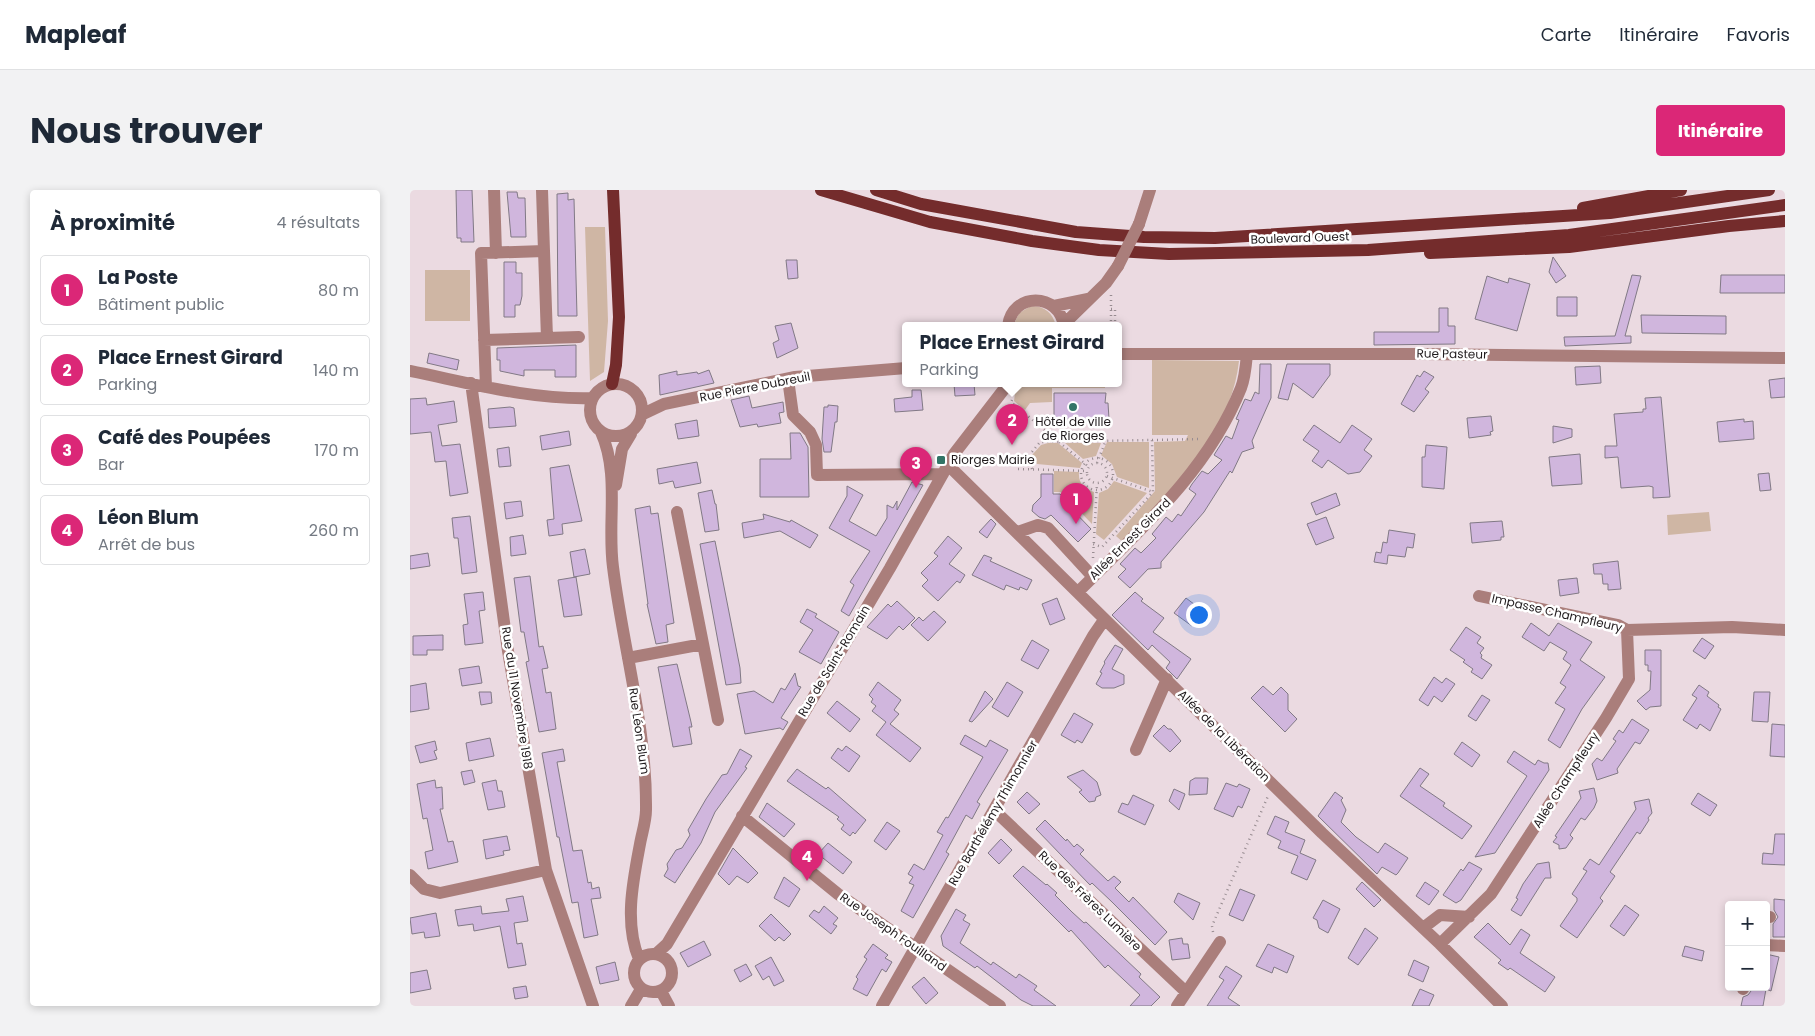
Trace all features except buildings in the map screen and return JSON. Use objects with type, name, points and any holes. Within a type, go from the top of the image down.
[{"type":"main road","points":[[612,384],[616,365],[619,317],[613,190]]},
{"type":"main road","name":"Boulevard Ouest","points":[[821,190],[930,222],[1032,241],[1099,250],[1169,254],[1368,250],[1569,235],[1785,205]]},
{"type":"main road","name":"Boulevard Ouest","points":[[876,190],[921,204],[994,219],[1076,232],[1144,237],[1215,238],[1610,213],[1769,190]]},
{"type":"main road","points":[[1532,218],[1681,190]]},
{"type":"main road","points":[[1368,250],[1416,253],[1569,247],[1728,226],[1785,221]]},
{"type":"street","points":[[494,190],[496,253]]},
{"type":"street","points":[[542,190],[547,338]]},
{"type":"street","points":[[1067,322],[1115,271],[1139,224],[1150,190]]},
{"type":"street","points":[[486,386],[481,253],[544,251]]},
{"type":"street","points":[[1009,322],[1020,305],[1029,300],[1039,300],[1054,306],[1088,299]]},
{"type":"street","points":[[1054,306],[1062,322]]},
{"type":"street","points":[[484,340],[579,337]]},
{"type":"street","name":"Rue Pasteur","points":[[1122,354],[1785,358]]},
{"type":"street","name":"Allée Ernest Girard","points":[[1078,592],[1170,499],[1209,450],[1242,386],[1247,354]]},
{"type":"street","name":"Rue Pierre Dubreuil","points":[[642,408],[788,379],[902,368]]},
{"type":"street","points":[[410,370],[517,393],[591,403]]},
{"type":"street","points":[[788,379],[793,415],[810,432],[816,445],[817,475],[946,470]]},
{"type":"street","name":"Rue du 11 Novembre 1918","points":[[471,383],[508,651],[546,870],[593,1006]]},
{"type":"street","points":[[612,384],[619,384],[632,389],[642,408],[638,426],[631,434],[617,437],[601,432],[591,419],[591,403],[599,390],[612,384]]},
{"type":"street","name":"Rue de Saint-Romain","points":[[661,956],[946,470],[970,431],[1005,387]]},
{"type":"street","name":"Rue Léon Blum","points":[[601,432],[609,460],[612,502],[611,550],[639,720],[646,782],[646,813],[633,884],[631,920],[634,946],[639,959]]},
{"type":"street","name":"Rue Léon Blum","points":[[612,502],[622,449],[631,434]]},
{"type":"street","name":"Allée de la Libération","points":[[946,470],[1018,532],[1104,620],[1167,679],[1502,1006]]},
{"type":"street","points":[[677,512],[718,720]]},
{"type":"street","points":[[1018,532],[1038,525],[1048,528],[1093,577]]},
{"type":"street","name":"Impasse Champfleury","points":[[1479,596],[1618,625],[1627,630],[1732,627],[1785,630]]},
{"type":"street","name":"Rue Barthélémy Thimonnier","points":[[882,1006],[1093,636],[1104,620]]},
{"type":"street","name":"Allée Champfleury","points":[[1440,944],[1491,894],[1560,790],[1629,679],[1627,630]]},
{"type":"street","points":[[628,658],[702,644]]},
{"type":"street","points":[[1136,750],[1167,679]]},
{"type":"street","name":"Rue des Frères Lumière","points":[[994,811],[1186,992]]},
{"type":"street","name":"Rue Joseph Fouilland","points":[[742,816],[838,894],[1000,1006]]},
{"type":"street","points":[[410,875],[424,889],[440,893],[546,870]]},
{"type":"street","points":[[1423,928],[1440,915],[1469,916]]},
{"type":"street","points":[[1177,1006],[1218,945]]},
{"type":"street","points":[[1770,945],[1785,946]]},
{"type":"street","points":[[644,956],[661,956],[670,963],[672,976],[667,987],[661,991],[650,992],[641,989],[634,976],[634,970],[639,959],[644,956]]},
{"type":"street","points":[[631,1006],[641,989]]},
{"type":"street","points":[[661,991],[669,1006]]},
{"type":"path","points":[[1111,322],[1115,271]]},
{"type":"path","points":[[1111,309],[1115,309],[1117,322]]},
{"type":"path","points":[[1008,387],[1013,393],[1012,402],[1084,463],[1088,469],[1089,479],[1096,484],[1102,483],[1107,476],[1105,466],[1097,463]]},
{"type":"path","points":[[1032,469],[1027,458],[1040,442],[1215,439]]},
{"type":"path","points":[[1018,468],[1088,469],[1097,463],[1106,440]]},
{"type":"path","points":[[1093,544],[1102,547],[1153,492],[1152,440]]},
{"type":"path","points":[[1098,458],[1111,466],[1112,478],[1105,488],[1096,490],[1084,484],[1081,469],[1084,463],[1090,459],[1098,458]]},
{"type":"path","points":[[1107,476],[1170,499]]},
{"type":"path","points":[[1093,577],[1096,484]]},
{"type":"path","points":[[1218,945],[1212,926],[1273,784]]},
{"type":"shaded area","points":[[585,227],[605,227],[608,321],[604,372],[590,381]]},
{"type":"shaded area","points":[[425,270],[470,270],[470,321],[425,321]]},
{"type":"shaded area","points":[[1031,306],[1040,307],[1048,311],[1055,322],[1015,322],[1019,313]]},
{"type":"shaded area","points":[[1152,360],[1239,361],[1234,388],[1212,437],[1179,481],[1125,544],[1116,536],[1155,491],[1154,442],[1185,441],[1188,435],[1152,435]]},
{"type":"shaded area","points":[[1020,387],[1105,387],[1052,388],[1052,402],[1030,403],[1025,410],[1014,401],[1015,393]]},
{"type":"shaded area","points":[[1107,442],[1149,442],[1149,488],[1117,477],[1112,464],[1101,455]]},
{"type":"shaded area","points":[[1058,443],[1082,463],[1080,468],[1037,464],[1032,455],[1041,445]]},
{"type":"shaded area","points":[[1065,443],[1101,443],[1096,456],[1083,459]]},
{"type":"shaded area","points":[[1054,471],[1079,472],[1082,485],[1094,492],[1092,524],[1061,492],[1054,492]]},
{"type":"shaded area","points":[[1114,481],[1147,493],[1104,540],[1096,534],[1099,493],[1108,489]]},
{"type":"shaded area","points":[[1709,512],[1711,531],[1668,535],[1667,515]]},
{"type":"place","name":"Hôtel de ville de Riorges","points":[[1073,407]]},
{"type":"place","name":"Place Ernest Girard","points":[[1012,445]]},
{"type":"place","name":"Riorges Mairie","points":[[941,460]]},
{"type":"place","name":"Café des Poupées","points":[[916,488]]},
{"type":"place","name":"La Poste","points":[[1076,524]]},
{"type":"place","name":"Léon Blum","points":[[807,881]]}]
